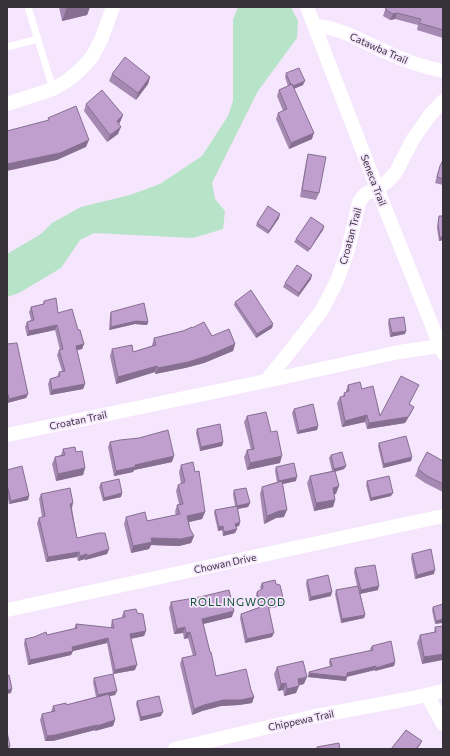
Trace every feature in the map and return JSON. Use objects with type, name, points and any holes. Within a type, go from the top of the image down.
[{"type":"street","points":[[7,104],[53,89],[79,72],[92,57],[101,40],[113,7]]},
{"type":"street","name":"Seneca Trail","points":[[307,7],[442,350]]},
{"type":"street","name":"Catawba Trail","points":[[315,26],[324,26],[339,30],[385,52],[424,67],[443,71]]},
{"type":"street","name":"Croatan Trail","points":[[266,381],[322,310],[337,281],[348,250],[359,202],[365,194],[387,182],[396,172],[413,139],[430,115],[443,101]]},
{"type":"street","name":"Croatan Trail","points":[[7,435],[399,352],[442,350]]},
{"type":"street","name":"Chowan Drive","points":[[7,610],[443,516]]},
{"type":"street","name":"Chippewa Trail","points":[[175,749],[311,718],[443,691]]},
{"type":"street","points":[[427,695],[443,724]]},
{"type":"lane","points":[[28,7],[53,89]]},
{"type":"lane","points":[[7,47],[38,39]]},
{"type":"green space","points":[[238,7],[291,7],[298,21],[297,38],[258,91],[212,183],[215,199],[225,211],[223,229],[193,238],[94,233],[80,240],[61,268],[19,293],[7,297],[7,254],[41,234],[52,223],[81,207],[130,195],[160,184],[202,156],[228,116],[233,101],[233,20]]},
{"type":"building","points":[[386,7],[443,7],[443,30],[419,23],[421,19],[397,13],[393,14],[386,10]]},
{"type":"building","points":[[125,57],[150,77],[138,93],[112,74]]},
{"type":"building","points":[[299,68],[305,81],[293,86],[292,84],[291,85],[286,73]]},
{"type":"building","points":[[292,84],[314,133],[291,143],[278,113],[287,109],[279,90]]},
{"type":"building","points":[[102,90],[123,115],[117,121],[121,127],[110,135],[86,104]]},
{"type":"building","points":[[76,106],[89,140],[60,153],[7,164],[7,131],[49,120],[48,118]]},
{"type":"building","points":[[308,154],[326,157],[319,193],[302,190]]},
{"type":"building","points":[[443,160],[443,179],[437,177]]},
{"type":"building","points":[[268,206],[280,214],[269,231],[257,223]]},
{"type":"building","points":[[439,216],[443,216],[443,236],[440,238],[438,224]]},
{"type":"building","points":[[311,217],[324,226],[310,249],[296,239]]},
{"type":"building","points":[[297,265],[312,275],[299,293],[285,283]]},
{"type":"building","points":[[251,290],[273,324],[257,334],[235,302]]},
{"type":"building","points":[[56,298],[58,313],[72,309],[78,330],[80,330],[84,344],[76,346],[85,384],[52,390],[50,379],[60,376],[59,372],[65,371],[59,350],[63,349],[57,325],[29,331],[27,322],[34,320],[31,307],[44,304],[44,301]]},
{"type":"building","points":[[144,303],[148,322],[136,321],[111,327],[111,312]]},
{"type":"building","points":[[404,317],[406,331],[392,333],[389,319]]},
{"type":"building","points":[[204,322],[212,336],[229,329],[235,344],[188,362],[158,368],[157,366],[118,377],[112,349],[132,345],[133,352],[156,345],[154,338],[183,331]]},
{"type":"building","points":[[17,343],[28,394],[9,399],[7,391],[7,344]]},
{"type":"building","points":[[401,376],[419,385],[409,404],[414,407],[408,417],[369,423],[367,415],[345,421],[340,397],[345,396],[344,393],[349,391],[348,385],[360,382],[362,389],[373,386],[380,416]]},
{"type":"building","points":[[313,404],[318,426],[299,431],[294,409]]},
{"type":"building","points":[[266,412],[271,432],[277,431],[282,456],[250,463],[247,450],[254,449],[247,416]]},
{"type":"building","points":[[220,424],[223,442],[201,447],[197,429]]},
{"type":"building","points":[[168,430],[174,456],[116,471],[110,442],[139,438]]},
{"type":"building","points":[[406,436],[412,457],[384,464],[379,443]]},
{"type":"building","points":[[75,447],[76,452],[82,451],[85,468],[58,474],[55,457],[65,455],[63,449]]},
{"type":"building","points":[[342,452],[346,466],[334,469],[331,455]]},
{"type":"building","points":[[427,452],[443,461],[443,484],[427,476],[418,469]]},
{"type":"building","points":[[193,462],[195,472],[199,471],[205,512],[187,516],[190,529],[194,536],[181,539],[151,538],[152,542],[133,546],[126,517],[145,512],[147,521],[180,514],[177,505],[183,504],[178,485],[185,482],[181,465]]},
{"type":"building","points":[[294,463],[297,477],[279,481],[276,467]]},
{"type":"building","points":[[22,466],[29,496],[11,501],[7,485],[7,470]]},
{"type":"building","points":[[335,471],[339,486],[333,488],[335,500],[316,503],[310,476]]},
{"type":"building","points":[[389,476],[393,493],[371,498],[367,481]]},
{"type":"building","points":[[119,479],[122,493],[104,498],[101,483]]},
{"type":"building","points":[[282,481],[287,510],[279,511],[267,516],[262,487]]},
{"type":"building","points":[[70,488],[73,503],[70,504],[77,538],[105,533],[109,549],[87,556],[87,554],[80,556],[79,552],[48,557],[39,518],[45,516],[41,494]]},
{"type":"building","points":[[246,488],[250,503],[237,506],[234,490]]},
{"type":"building","points":[[237,506],[240,522],[235,524],[237,529],[224,532],[223,526],[219,527],[215,510]]},
{"type":"building","points":[[431,549],[435,570],[417,575],[412,554]]},
{"type":"building","points":[[375,565],[379,586],[361,590],[355,568]]},
{"type":"building","points":[[328,575],[332,592],[311,597],[307,580]]},
{"type":"building","points":[[275,580],[276,584],[280,585],[284,602],[268,605],[274,633],[247,639],[241,614],[261,607],[257,592],[263,588],[262,583]]},
{"type":"building","points":[[358,586],[365,615],[342,619],[336,590]]},
{"type":"building","points":[[229,590],[234,611],[202,619],[216,676],[246,669],[254,697],[241,700],[223,700],[194,709],[182,658],[196,655],[190,632],[186,633],[185,627],[177,629],[171,602]]},
{"type":"building","points":[[443,604],[443,619],[436,621],[433,607]]},
{"type":"building","points":[[136,609],[137,613],[143,614],[146,631],[130,634],[137,665],[115,670],[108,638],[72,647],[73,651],[30,660],[25,639],[46,632],[47,635],[77,628],[76,624],[114,628],[112,620],[125,617],[124,611]]},
{"type":"building","points":[[443,626],[443,654],[424,657],[420,635],[436,632],[435,627]]},
{"type":"building","points":[[391,641],[395,662],[376,668],[376,666],[347,673],[347,677],[309,673],[332,666],[330,659],[373,650],[372,646]]},
{"type":"building","points":[[303,661],[307,677],[298,679],[299,686],[287,689],[286,683],[281,684],[277,667]]},
{"type":"building","points":[[113,674],[117,691],[98,695],[94,678]]},
{"type":"building","points":[[9,675],[12,689],[7,690],[7,676]]},
{"type":"building","points":[[109,694],[115,720],[97,726],[47,736],[42,714],[55,711],[53,706],[66,703],[66,705]]},
{"type":"building","points":[[159,696],[163,712],[141,717],[137,701]]},
{"type":"building","points":[[406,730],[422,741],[416,749],[391,749]]},
{"type":"building","points":[[7,732],[10,746],[7,746]]},
{"type":"building","points":[[339,743],[340,749],[317,749],[317,747]]},
{"type":"district","name":"ROLLINGWOOD","points":[[238,602]]}]
